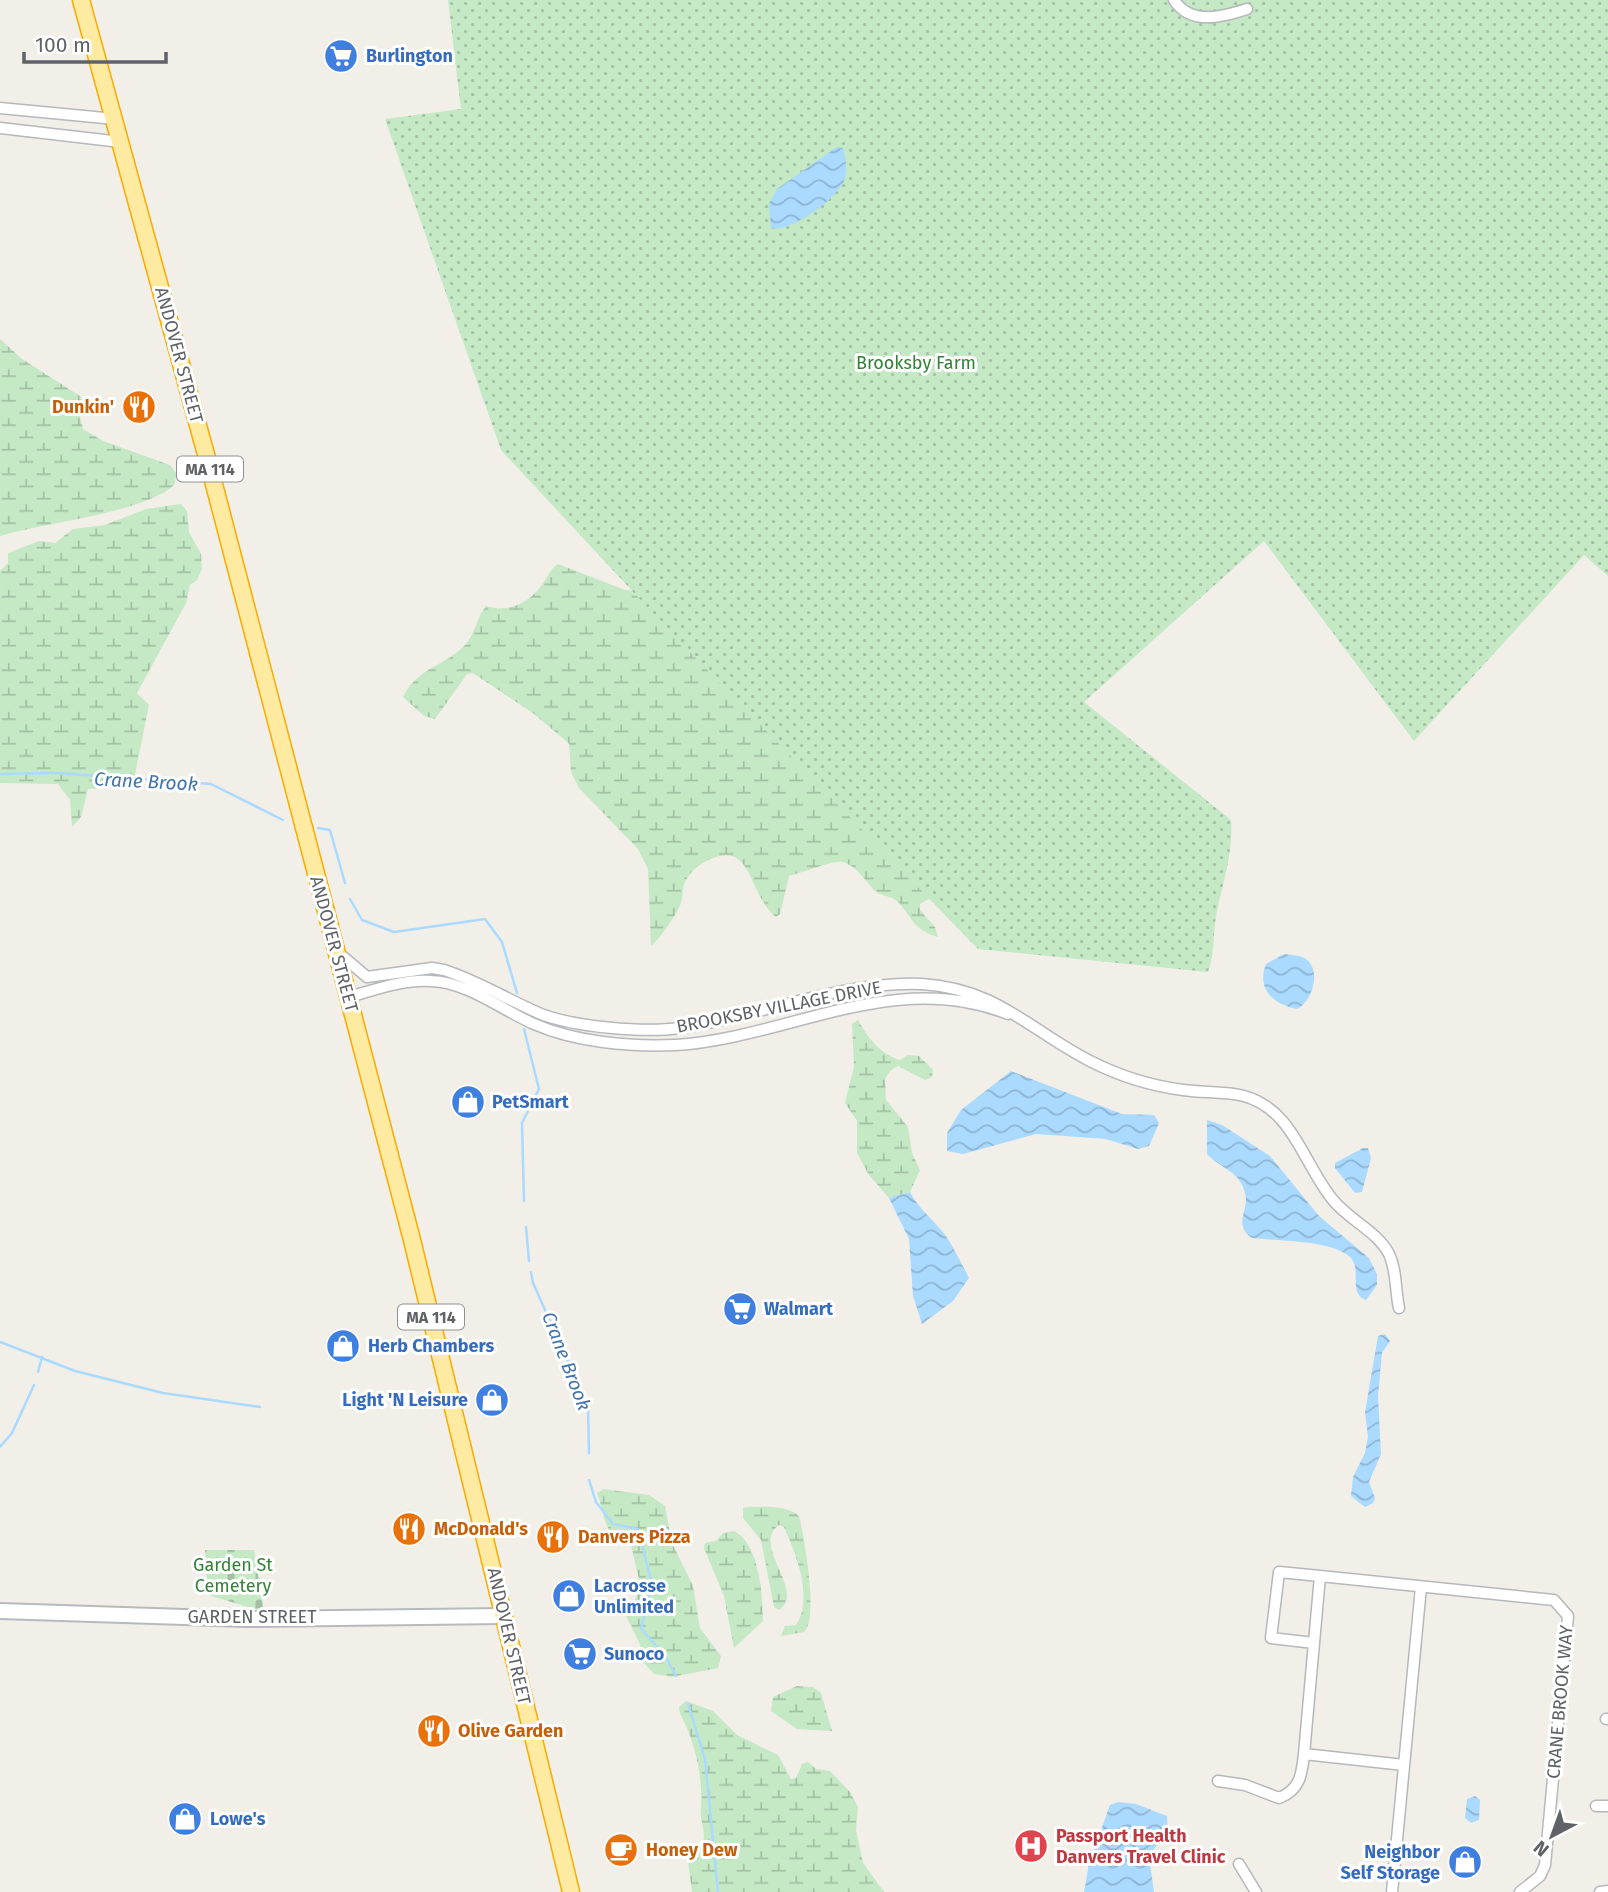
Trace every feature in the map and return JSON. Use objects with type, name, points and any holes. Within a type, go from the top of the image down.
[{"type":"highway","name":"ANDOVER STREET","points":[[81,0],[348,997],[571,1892]]},
{"type":"main road","name":"GARDEN STREET","points":[[0,1611],[246,1619],[504,1616]]},
{"type":"street","points":[[1174,0],[1178,7],[1208,19],[1247,9]]},
{"type":"street","points":[[0,108],[115,119]]},
{"type":"street","points":[[0,128],[121,142]]},
{"type":"street","name":"BROOKSBY VILLAGE DRIVE","points":[[335,947],[346,962],[367,977],[425,969],[444,970],[544,1015],[580,1023],[678,1028],[864,988],[907,984],[978,994],[1028,1022],[1076,1054],[1119,1074],[1169,1087],[1243,1096],[1271,1110],[1293,1131],[1319,1181],[1334,1201],[1383,1245],[1394,1269],[1399,1308]]},
{"type":"street","name":"BROOKSBY VILLAGE DRIVE","points":[[348,997],[411,981],[440,982],[460,988],[564,1035],[645,1044],[675,1045],[717,1038],[889,999],[912,997],[963,1002],[1028,1022]]},
{"type":"street","name":"CRANE BROOK WAY","points":[[1314,1643],[1271,1638],[1279,1572],[1547,1598],[1561,1604],[1568,1616],[1545,1865],[1540,1876],[1520,1892]]},
{"type":"street","points":[[1218,1781],[1245,1785],[1279,1798],[1294,1789],[1299,1782],[1304,1754],[1320,1576]]},
{"type":"street","points":[[1392,1892],[1421,1587]]},
{"type":"street","points":[[1304,1754],[1404,1765]]},
{"type":"street","points":[[1596,1806],[1608,1806]]},
{"type":"street","points":[[1239,1864],[1256,1892]]},
{"type":"street","points":[[1600,1892],[1608,1891]]},
{"type":"green space","name":"Brooksby Farm","points":[[448,0],[1608,0],[1608,576],[1584,555],[1414,741],[1264,541],[1084,702],[1231,820],[1229,859],[1217,910],[1208,972],[978,949],[678,640],[501,450],[385,119],[461,109]]},
{"type":"green space","points":[[0,339],[22,359],[80,396],[84,405],[80,417],[83,429],[103,441],[170,465],[177,474],[174,485],[160,495],[117,510],[0,536]]},
{"type":"green space","points":[[181,504],[187,511],[189,532],[201,554],[202,569],[197,580],[190,585],[186,603],[137,693],[149,705],[135,774],[139,785],[88,789],[81,817],[72,827],[70,800],[58,784],[0,783],[0,571],[8,563],[8,553],[39,541],[55,543],[73,529],[105,525],[146,509]]},
{"type":"green space","points":[[558,564],[625,590],[643,592],[930,898],[920,904],[920,910],[935,927],[938,937],[923,931],[895,900],[877,892],[856,870],[842,862],[789,876],[780,914],[776,917],[764,903],[743,864],[738,859],[724,855],[708,860],[689,876],[679,908],[651,946],[648,869],[638,849],[579,788],[571,772],[569,744],[534,714],[473,673],[467,674],[435,719],[424,716],[403,697],[423,673],[465,645],[486,606],[509,607],[530,598]]},
{"type":"green space","points":[[858,1020],[870,1039],[886,1054],[900,1060],[908,1055],[919,1056],[933,1070],[932,1077],[925,1080],[898,1066],[890,1071],[885,1079],[886,1100],[908,1127],[912,1153],[920,1170],[910,1192],[889,1198],[869,1175],[857,1153],[857,1121],[845,1103],[854,1067],[852,1024]]},
{"type":"green space","points":[[603,1489],[649,1495],[665,1506],[672,1543],[693,1586],[700,1628],[721,1656],[718,1668],[672,1677],[654,1674],[642,1661],[640,1644],[626,1616],[641,1588],[631,1545],[615,1537],[607,1525],[597,1493]]},
{"type":"green space","points":[[743,1508],[782,1508],[799,1516],[807,1558],[810,1595],[808,1624],[804,1632],[781,1636],[785,1626],[796,1625],[803,1602],[801,1576],[784,1527],[779,1525],[772,1534],[771,1544],[787,1592],[786,1602],[779,1610],[774,1607],[761,1540],[743,1518]]},
{"type":"green space","points":[[734,1531],[749,1546],[754,1558],[762,1598],[763,1621],[734,1648],[724,1596],[704,1548],[705,1543],[716,1541],[723,1533]]},
{"type":"green space","name":"Garden St Cemetery","points":[[205,1550],[254,1550],[264,1612],[208,1595]]},
{"type":"green space","points":[[797,1686],[813,1687],[821,1693],[832,1731],[797,1729],[771,1711],[773,1697]]},
{"type":"green space","points":[[686,1701],[713,1711],[737,1735],[778,1755],[791,1779],[796,1778],[802,1764],[808,1762],[816,1769],[830,1771],[850,1792],[858,1807],[856,1830],[863,1863],[884,1892],[692,1892],[688,1861],[701,1847],[704,1834],[697,1759],[679,1707]]},
{"type":"water","points":[[837,147],[843,148],[845,177],[832,197],[801,220],[780,228],[771,228],[769,204],[777,189]]},
{"type":"water","points":[[1284,954],[1306,959],[1313,971],[1311,993],[1297,1009],[1274,999],[1263,981],[1266,964]]},
{"type":"water","points":[[1011,1071],[1122,1114],[1154,1115],[1159,1123],[1149,1146],[1138,1149],[1106,1139],[1036,1134],[963,1154],[947,1151],[947,1133],[961,1110]]},
{"type":"water","points":[[1207,1120],[1222,1125],[1270,1156],[1319,1216],[1369,1258],[1377,1274],[1377,1285],[1366,1300],[1357,1292],[1354,1262],[1342,1251],[1318,1244],[1252,1238],[1246,1233],[1242,1222],[1246,1199],[1243,1186],[1234,1175],[1207,1154]]},
{"type":"water","points":[[1368,1148],[1371,1158],[1362,1192],[1355,1193],[1335,1168],[1335,1163]]},
{"type":"water","points":[[910,1192],[946,1237],[969,1278],[953,1301],[922,1324],[913,1296],[909,1239],[889,1198]]},
{"type":"water","points":[[1385,1334],[1390,1341],[1382,1353],[1378,1396],[1381,1454],[1369,1482],[1375,1498],[1373,1503],[1365,1507],[1351,1496],[1353,1477],[1365,1453],[1368,1437],[1365,1412],[1378,1336]]},
{"type":"water","points":[[1475,1796],[1480,1800],[1479,1820],[1471,1823],[1465,1818],[1467,1799]]},
{"type":"water","points":[[1118,1802],[1136,1804],[1167,1816],[1168,1833],[1153,1850],[1150,1864],[1154,1892],[1084,1892],[1089,1864],[1110,1805]]},
{"type":"waterway","name":"Crane Brook","points":[[0,774],[57,773],[211,784],[283,820]]},
{"type":"waterway","name":"Crane Brook","points":[[318,828],[330,830],[345,883]]},
{"type":"waterway","name":"Crane Brook","points":[[350,899],[362,920],[394,932],[485,919],[502,942],[517,993]]},
{"type":"waterway","name":"Crane Brook","points":[[524,1029],[539,1089],[522,1123],[524,1201]]},
{"type":"waterway","name":"Crane Brook","points":[[526,1227],[529,1261]]},
{"type":"waterway","name":"Crane Brook","points":[[531,1272],[533,1283],[588,1406],[589,1453]]},
{"type":"waterway","points":[[0,1342],[75,1371],[163,1393],[260,1407]]},
{"type":"waterway","points":[[38,1372],[42,1357]]},
{"type":"waterway","points":[[0,1447],[12,1433],[34,1385]]},
{"type":"waterway","name":"Crane Brook","points":[[589,1480],[596,1502],[613,1524],[638,1529],[652,1584],[641,1629],[664,1654],[676,1676]]},
{"type":"waterway","name":"Crane Brook","points":[[688,1704],[705,1759],[718,1892]]},
{"type":"place","name":"Burlington","points":[[341,56]]},
{"type":"place","name":"Dunkin'","points":[[139,407]]},
{"type":"place","name":"PetSmart","points":[[468,1102]]},
{"type":"place","name":"Walmart","points":[[740,1309]]},
{"type":"place","name":"Herb Chambers","points":[[343,1346]]},
{"type":"place","name":"Light 'N Leisure","points":[[492,1400]]},
{"type":"place","name":"McDonald's","points":[[409,1529]]},
{"type":"place","name":"Danvers Pizza","points":[[553,1537]]},
{"type":"place","name":"Lacrosse Unlimited","points":[[569,1596]]},
{"type":"place","name":"Sunoco","points":[[580,1654]]},
{"type":"place","name":"Olive Garden","points":[[434,1731]]},
{"type":"place","name":"Lowe's","points":[[185,1819]]},
{"type":"place","name":"Passport Health Danvers Travel Clinic","points":[[1031,1846]]},
{"type":"place","name":"Honey Dew","points":[[621,1850]]},
{"type":"place","name":"Neighbor Self Storage","points":[[1465,1862]]}]
